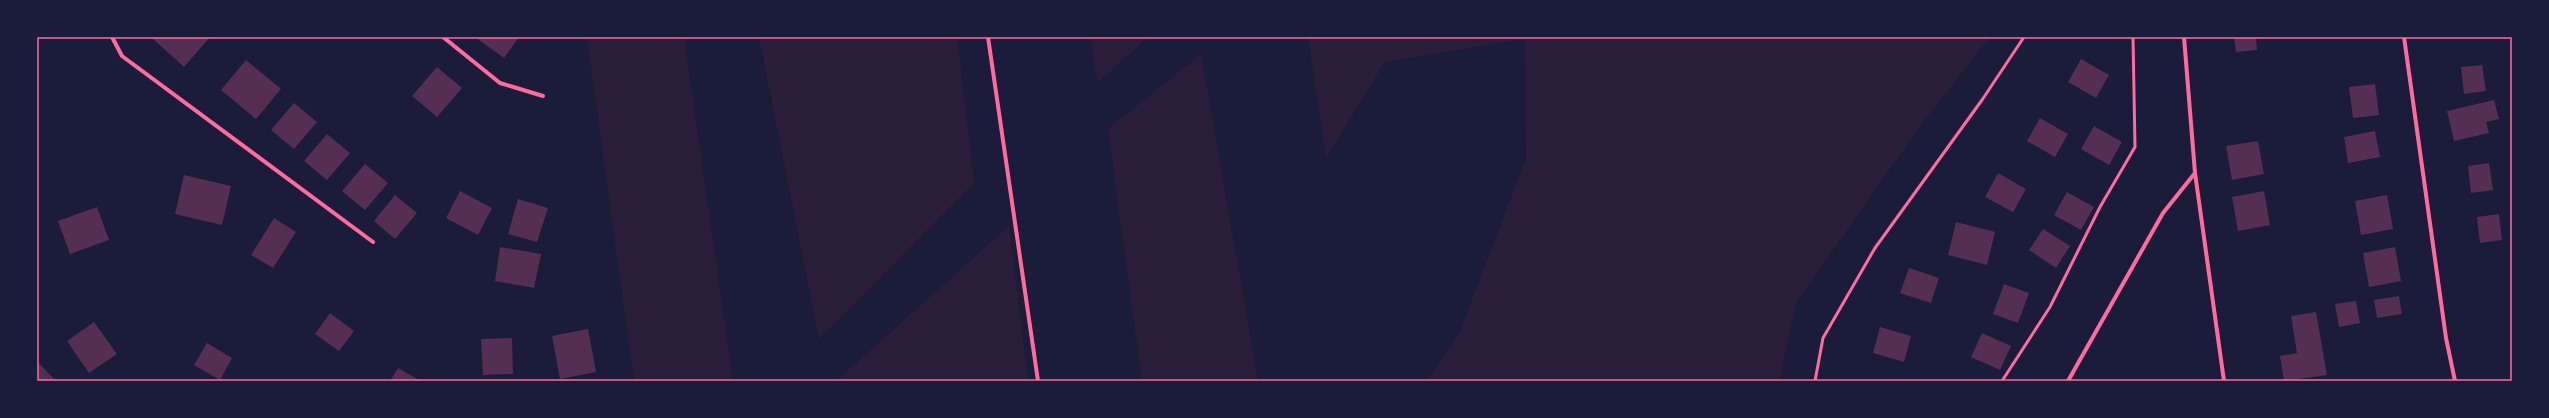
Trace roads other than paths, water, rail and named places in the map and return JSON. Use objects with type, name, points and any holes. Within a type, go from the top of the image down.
[{"type":"street","points":[[112,37],[122,56],[373,242]]},
{"type":"street","points":[[443,37],[500,83],[543,96]]},
{"type":"street","points":[[988,37],[1038,381]]},
{"type":"street","points":[[2184,37],[2195,173],[2224,381]]},
{"type":"street","points":[[2404,37],[2446,338],[2455,381]]},
{"type":"street","points":[[2068,381],[2163,213],[2195,173]]},
{"type":"lane","points":[[1814,381],[1822,338],[1875,248],[1982,100],[2024,37]]},
{"type":"lane","points":[[2002,381],[2050,307],[2100,207],[2135,148],[2133,37]]}]
